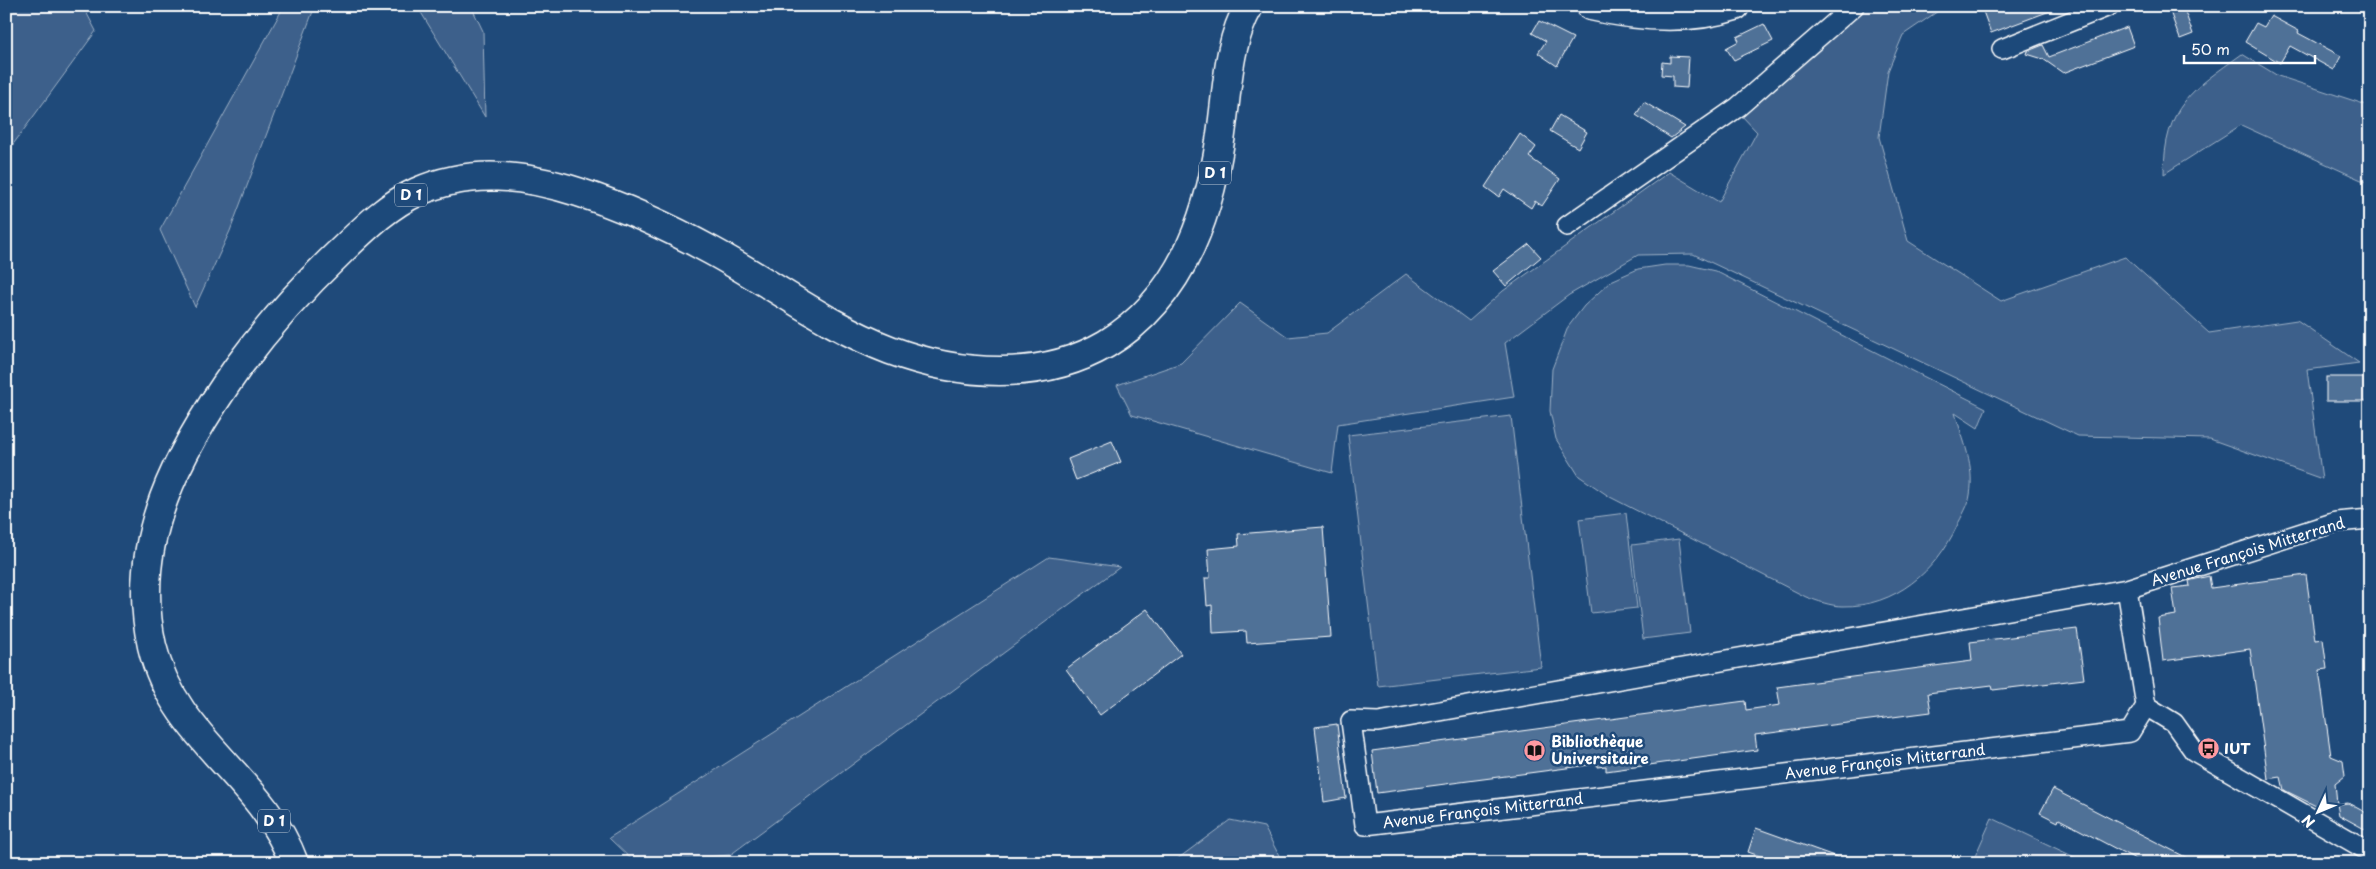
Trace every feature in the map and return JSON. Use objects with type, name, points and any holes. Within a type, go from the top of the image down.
[{"type":"main road","name":"D 1","points":[[294,863],[280,829],[264,807],[199,736],[164,681],[152,644],[148,620],[149,542],[160,504],[175,471],[207,414],[248,354],[319,272],[391,207],[416,192],[457,179],[492,175],[538,180],[597,199],[708,249],[842,326],[889,349],[948,366],[984,371],[1031,369],[1080,356],[1108,343],[1135,321],[1156,300],[1188,253],[1208,205],[1221,140],[1233,43],[1249,6]]},
{"type":"main road","points":[[1591,6],[1614,12],[1679,16],[1699,14],[1735,6]]},
{"type":"street","points":[[1567,226],[1738,107],[1854,6]]},
{"type":"street","points":[[2002,49],[2109,6]]},
{"type":"street","name":"Avenue François Mitterrand","points":[[2146,706],[2130,732],[1364,825],[1351,721],[1378,722],[2127,589],[2336,522],[2370,519]]},
{"type":"street","points":[[2127,589],[2146,706],[2174,724],[2194,751],[2370,852]]},
{"type":"shaded area","points":[[6,6],[83,6],[96,31],[6,154]]},
{"type":"shaded area","points":[[284,6],[315,6],[230,231],[195,307],[160,230]]},
{"type":"shaded area","points":[[417,6],[471,6],[483,31],[485,117]]},
{"type":"shaded area","points":[[1863,6],[1944,7],[1903,35],[1888,71],[1879,137],[1908,241],[2001,301],[2125,257],[2209,333],[2297,320],[2359,363],[2307,370],[2322,479],[2210,439],[2078,436],[1693,254],[1638,255],[1569,295],[1505,343],[1514,397],[1338,424],[1332,473],[1132,415],[1117,385],[1181,363],[1240,303],[1288,337],[1327,333],[1406,274],[1469,321],[1503,291],[1669,172],[1719,202],[1757,132],[1741,115]]},
{"type":"shaded area","points":[[2242,54],[2278,76],[2370,106],[2370,184],[2241,125],[2164,174],[2165,151],[2169,132],[2175,116],[2184,102],[2209,78]]},
{"type":"shaded area","points":[[1665,265],[1689,265],[1715,271],[1986,408],[1978,428],[1955,413],[1970,463],[1971,484],[1969,499],[1965,511],[1938,558],[1912,583],[1896,593],[1862,605],[1838,606],[1820,602],[1806,597],[1610,497],[1579,476],[1556,439],[1550,411],[1552,369],[1568,327],[1584,306],[1611,281],[1638,269]]},
{"type":"shaded area","points":[[1511,416],[1541,667],[1378,686],[1348,435]]},
{"type":"shaded area","points":[[1626,513],[1637,608],[1591,613],[1579,519]]},
{"type":"shaded area","points":[[1679,539],[1690,633],[1643,639],[1632,545]]},
{"type":"shaded area","points":[[1049,557],[1120,567],[730,855],[635,863],[609,838]]},
{"type":"shaded area","points":[[1992,818],[2087,863],[1972,863]]},
{"type":"shaded area","points":[[1230,820],[1264,827],[1283,863],[1172,863]]},
{"type":"building","points":[[1981,6],[2058,6],[2058,8],[1991,33]]},
{"type":"building","points":[[2168,6],[2183,6],[2193,34],[2180,39]]},
{"type":"building","points":[[2271,16],[2341,56],[2334,70],[2290,46],[2280,63],[2245,42],[2256,23],[2264,27]]},
{"type":"building","points":[[1539,21],[1573,38],[1557,66],[1538,53],[1546,41],[1532,33]]},
{"type":"building","points":[[1764,24],[1773,41],[1734,60],[1726,48],[1739,41],[1737,37]]},
{"type":"building","points":[[2127,27],[2134,46],[2063,73],[2043,59],[2027,54],[2028,51],[2043,45],[2049,57]]},
{"type":"building","points":[[1670,56],[1689,57],[1687,88],[1673,87],[1673,76],[1661,75],[1662,62],[1670,63]]},
{"type":"building","points":[[1644,102],[1685,127],[1671,138],[1636,115]]},
{"type":"building","points":[[1559,115],[1587,132],[1578,148],[1550,131]]},
{"type":"building","points":[[1520,134],[1536,147],[1529,157],[1560,179],[1542,206],[1535,201],[1531,208],[1504,189],[1499,197],[1485,187]]},
{"type":"building","points":[[1529,244],[1541,257],[1506,286],[1493,271]]},
{"type":"building","points":[[2326,377],[2367,377],[2367,401],[2326,401]]},
{"type":"building","points":[[1112,441],[1121,462],[1076,480],[1068,459]]},
{"type":"building","points":[[1323,527],[1331,637],[1247,643],[1246,631],[1213,633],[1212,605],[1207,606],[1205,578],[1210,578],[1208,549],[1239,546],[1238,534]]},
{"type":"building","points":[[2306,575],[2315,640],[2323,639],[2327,669],[2319,670],[2331,756],[2343,761],[2345,776],[2335,784],[2337,804],[2318,807],[2284,790],[2281,777],[2268,779],[2250,649],[2163,661],[2158,618],[2176,615],[2172,588],[2190,586],[2189,581],[2192,580],[2209,576],[2211,588]]},
{"type":"building","points":[[1147,609],[1181,654],[1100,715],[1066,669]]},
{"type":"building","points":[[2077,629],[2084,679],[1993,690],[1992,685],[1928,693],[1931,712],[1755,735],[1757,750],[1606,771],[1606,766],[1597,767],[1597,764],[1377,793],[1372,751],[1745,701],[1746,710],[1780,705],[1777,687],[1972,661],[1970,642]]},
{"type":"building","points":[[1337,724],[1346,798],[1324,802],[1315,727]]},
{"type":"building","points":[[2053,789],[2197,863],[2143,863],[2059,819],[2058,822],[2040,813]]},
{"type":"building","points":[[2348,803],[2370,815],[2370,832],[2339,815],[2337,804]]},
{"type":"building","points":[[1756,828],[1848,861],[1848,863],[1780,863],[1748,852]]},
{"type":"place","name":"IUT","points":[[2208,749]]},
{"type":"place","name":"Bibliothèque Universitaire","points":[[1535,751]]}]
